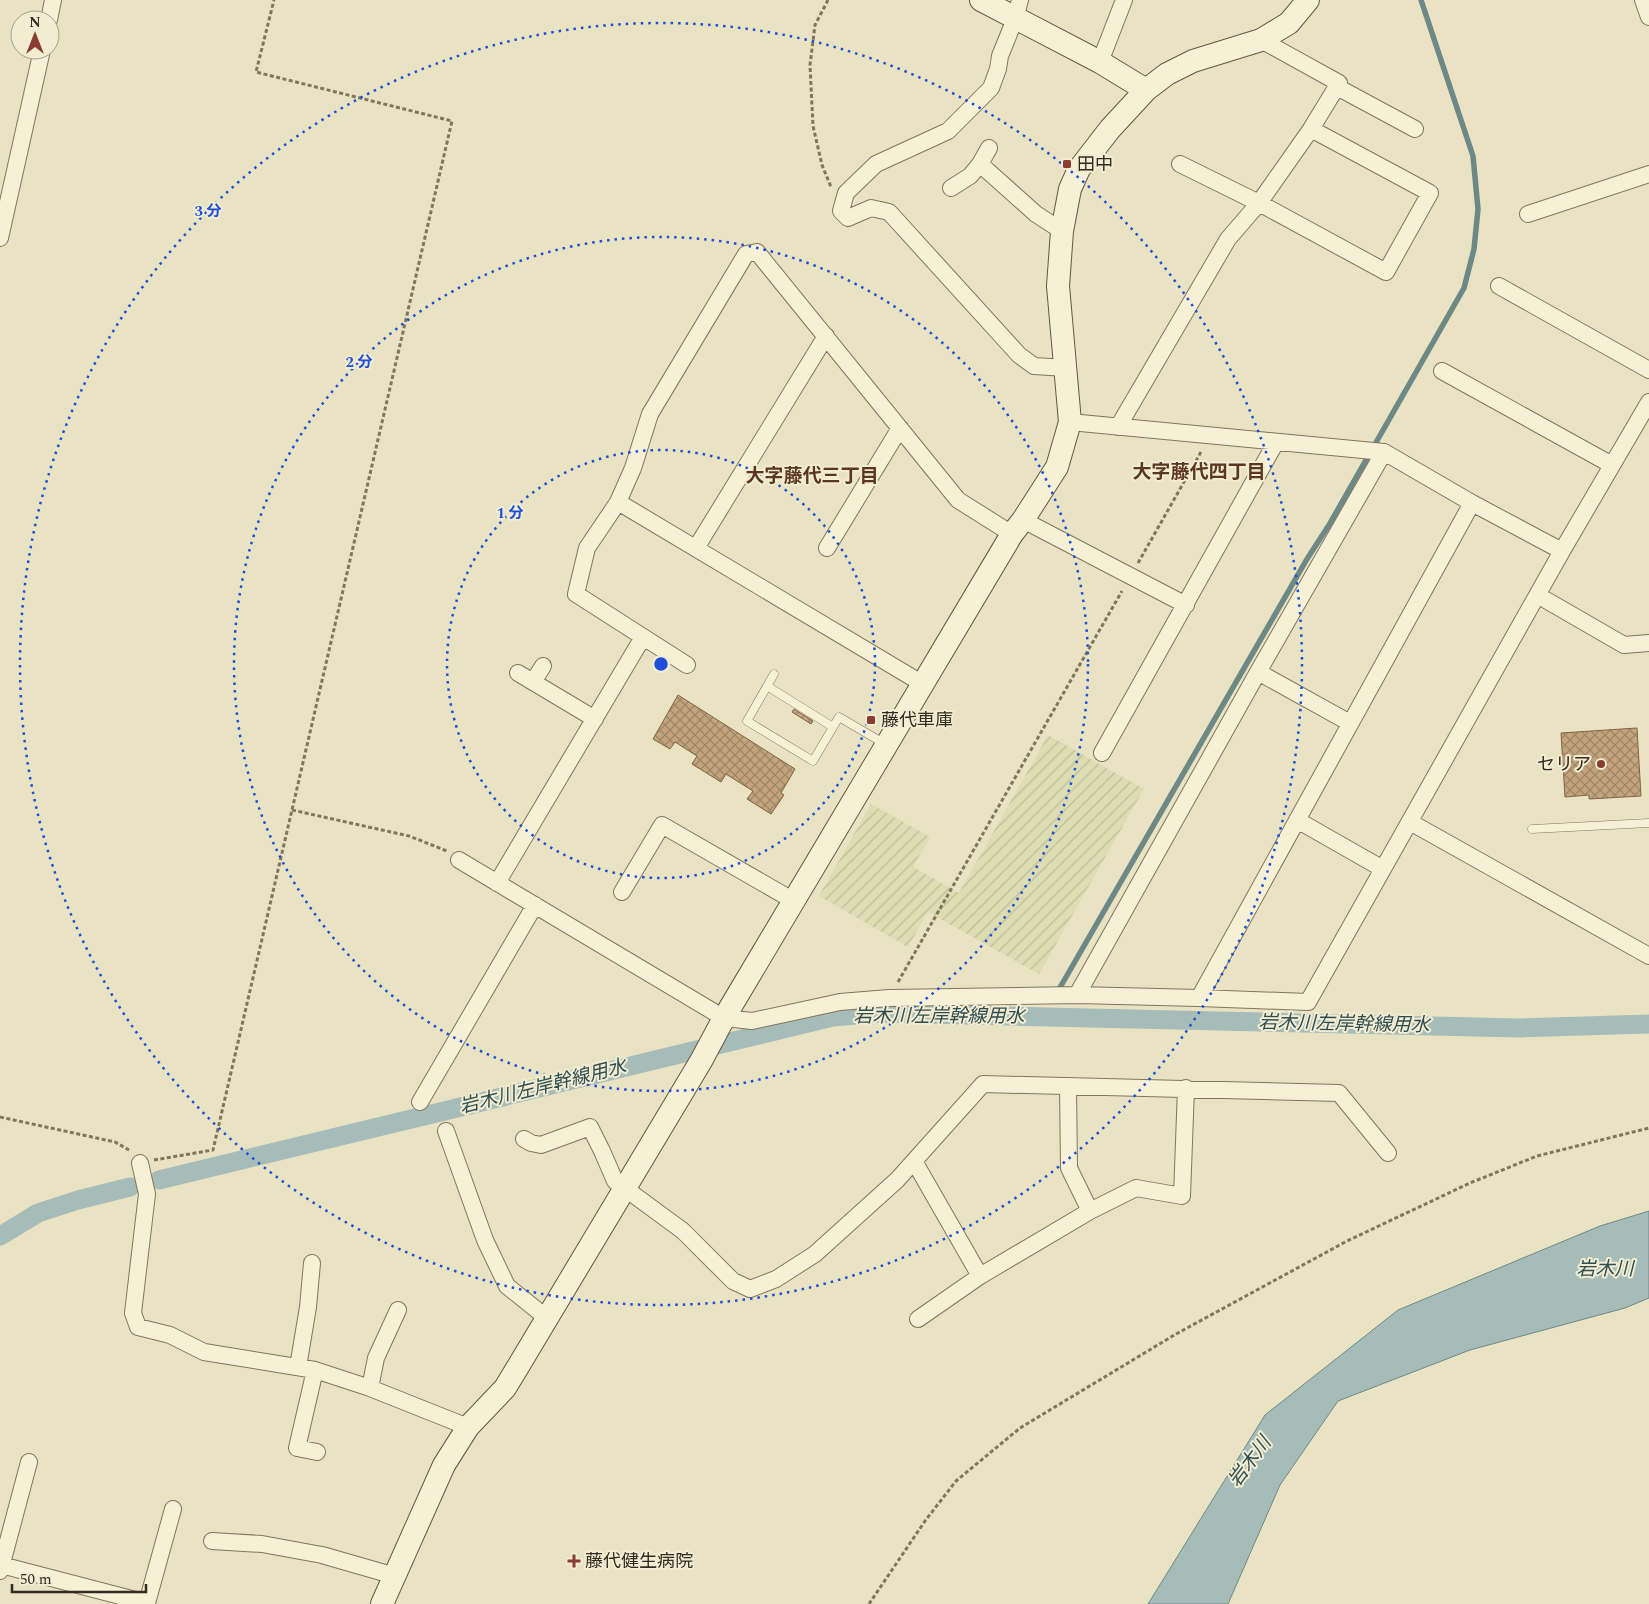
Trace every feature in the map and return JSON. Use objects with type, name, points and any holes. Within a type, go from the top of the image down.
[{"type":"street","points":[[981,0],[1018,9],[1146,90]]},
{"type":"street","points":[[1100,62],[1124,0]]},
{"type":"street","points":[[382,1604],[444,1465],[468,1427],[505,1388],[548,1319],[701,1061],[724,1018],[923,684],[1018,527],[1057,467],[1070,422],[1058,286],[1062,231],[1070,189],[1079,170],[1110,129],[1146,90],[1168,74],[1193,62],[1261,40],[1289,23],[1308,0]]},
{"type":"street","points":[[1018,9],[1000,56],[998,69],[991,88],[948,132],[876,164],[846,193],[841,211],[848,218],[871,208],[889,212],[1020,355],[1034,366],[1066,368]]},
{"type":"street","points":[[1118,427],[1228,240],[1259,203],[1311,129],[1339,83],[1261,40]]},
{"type":"street","points":[[0,238],[40,60]]},
{"type":"street","points":[[1336,87],[1415,128]]},
{"type":"street","points":[[1180,164],[1259,203],[1386,272],[1430,193],[1311,129]]},
{"type":"street","points":[[951,188],[970,176],[980,164],[989,148]]},
{"type":"street","points":[[980,164],[1036,214],[1062,231]]},
{"type":"street","points":[[1528,214],[1649,174]]},
{"type":"street","points":[[687,665],[576,594],[587,548],[618,502],[634,468],[650,414],[746,254],[757,252],[958,500],[1131,576],[1186,604]]},
{"type":"street","points":[[1499,286],[1649,370]]},
{"type":"street","points":[[696,548],[826,336]]},
{"type":"street","points":[[1442,370],[1612,466]]},
{"type":"street","points":[[459,860],[724,1018],[752,1021],[840,1002],[889,998],[1077,995],[1308,1002],[1562,551],[1648,404]]},
{"type":"street","points":[[1070,422],[1374,452],[1562,551]]},
{"type":"street","points":[[827,548],[900,428]]},
{"type":"street","points":[[1102,753],[1276,442]]},
{"type":"street","points":[[1077,995],[1258,672],[1374,452]]},
{"type":"street","points":[[618,502],[923,684]]},
{"type":"street","points":[[1199,998],[1472,503]]},
{"type":"street","points":[[1546,600],[1624,645],[1649,643]]},
{"type":"street","points":[[497,883],[643,637]]},
{"type":"street","points":[[533,682],[544,666]]},
{"type":"street","points":[[1258,672],[1350,723]]},
{"type":"street","points":[[518,673],[595,719]]},
{"type":"street","points":[[1298,820],[1383,869]]},
{"type":"street","points":[[1410,822],[1649,956]]},
{"type":"street","points":[[622,892],[662,825],[794,901]]},
{"type":"street","points":[[420,1102],[535,905]]},
{"type":"street","points":[[524,1139],[541,1145],[590,1127],[615,1181],[683,1231],[733,1281],[750,1289],[776,1279],[815,1254],[896,1180],[983,1084],[1339,1093],[1388,1153]]},
{"type":"street","points":[[1068,1086],[1069,1168],[1090,1211]]},
{"type":"street","points":[[918,1319],[980,1276],[1090,1211],[1136,1188],[1182,1196],[1186,1088]]},
{"type":"street","points":[[446,1131],[485,1240],[507,1286],[548,1319]]},
{"type":"street","points":[[914,1161],[980,1276]]},
{"type":"street","points":[[140,1163],[147,1194],[133,1313],[138,1327],[170,1335],[204,1352],[315,1370],[370,1388],[468,1427]]},
{"type":"street","points":[[298,1367],[308,1307],[312,1263]]},
{"type":"street","points":[[370,1388],[376,1358],[398,1310]]},
{"type":"street","points":[[315,1370],[297,1448],[317,1452]]},
{"type":"street","points":[[29,1462],[1,1568],[147,1602],[173,1509]]},
{"type":"street","points":[[212,1542],[262,1544],[322,1555],[394,1576]]},
{"type":"lane","points":[[774,674],[747,721],[813,761],[839,717],[887,745]]},
{"type":"lane","points":[[767,686],[833,727]]},
{"type":"lane","points":[[1532,829],[1649,822]]},
{"type":"path","points":[[0,1117],[115,1142],[131,1152],[140,1163],[213,1150],[452,121],[256,72],[274,0]]},
{"type":"path","points":[[828,0],[815,25],[810,65],[813,126],[822,165],[841,211]]},
{"type":"path","points":[[889,998],[1210,436]]},
{"type":"path","points":[[292,810],[409,836],[450,852],[459,860]]},
{"type":"path","points":[[869,1604],[956,1481],[1020,1428],[1176,1334],[1347,1241],[1470,1183],[1537,1156],[1649,1128]]},
{"type":"green space","points":[[1048,735],[1144,789],[1039,974],[928,912],[908,947],[819,896],[871,804],[930,837],[913,867],[959,893]]},
{"type":"water","name":"岩木川","points":[[1649,1211],[1649,1298],[1625,1308],[1470,1350],[1338,1401],[1280,1485],[1228,1604],[1148,1604],[1265,1415],[1398,1310],[1600,1226]]},
{"type":"building","points":[[678,695],[795,769],[781,793],[784,795],[771,814],[747,799],[753,791],[726,774],[721,782],[692,764],[697,756],[675,742],[670,749],[653,739]]},
{"type":"building","points":[[794,709],[813,721],[811,724],[792,712]]},
{"type":"building","name":"セリア","points":[[1637,728],[1641,796],[1589,799],[1589,795],[1565,797],[1561,733]]},
{"type":"waterway","points":[[1058,991],[1307,559],[1329,525],[1464,288],[1474,249],[1478,209],[1473,156],[1421,0]]},
{"type":"waterway","name":"岩木川左岸幹線用水","points":[[159,1180],[833,1017],[880,1013],[1519,1028],[1649,1024]]},
{"type":"waterway","name":"岩木川左岸幹線用水","points":[[0,1236],[38,1213],[78,1200],[130,1187]]},
{"type":"place","name":"田中","points":[[1067,164]]},
{"type":"place","name":"藤代車庫","points":[[871,720]]},
{"type":"place","name":"セリア","points":[[1601,764]]},
{"type":"place","name":"藤代健生病院","points":[[574,1561]]},
{"type":"district","name":"大字藤代四丁目","points":[[1199,472]]},
{"type":"district","name":"大字藤代三丁目","points":[[812,476]]}]
